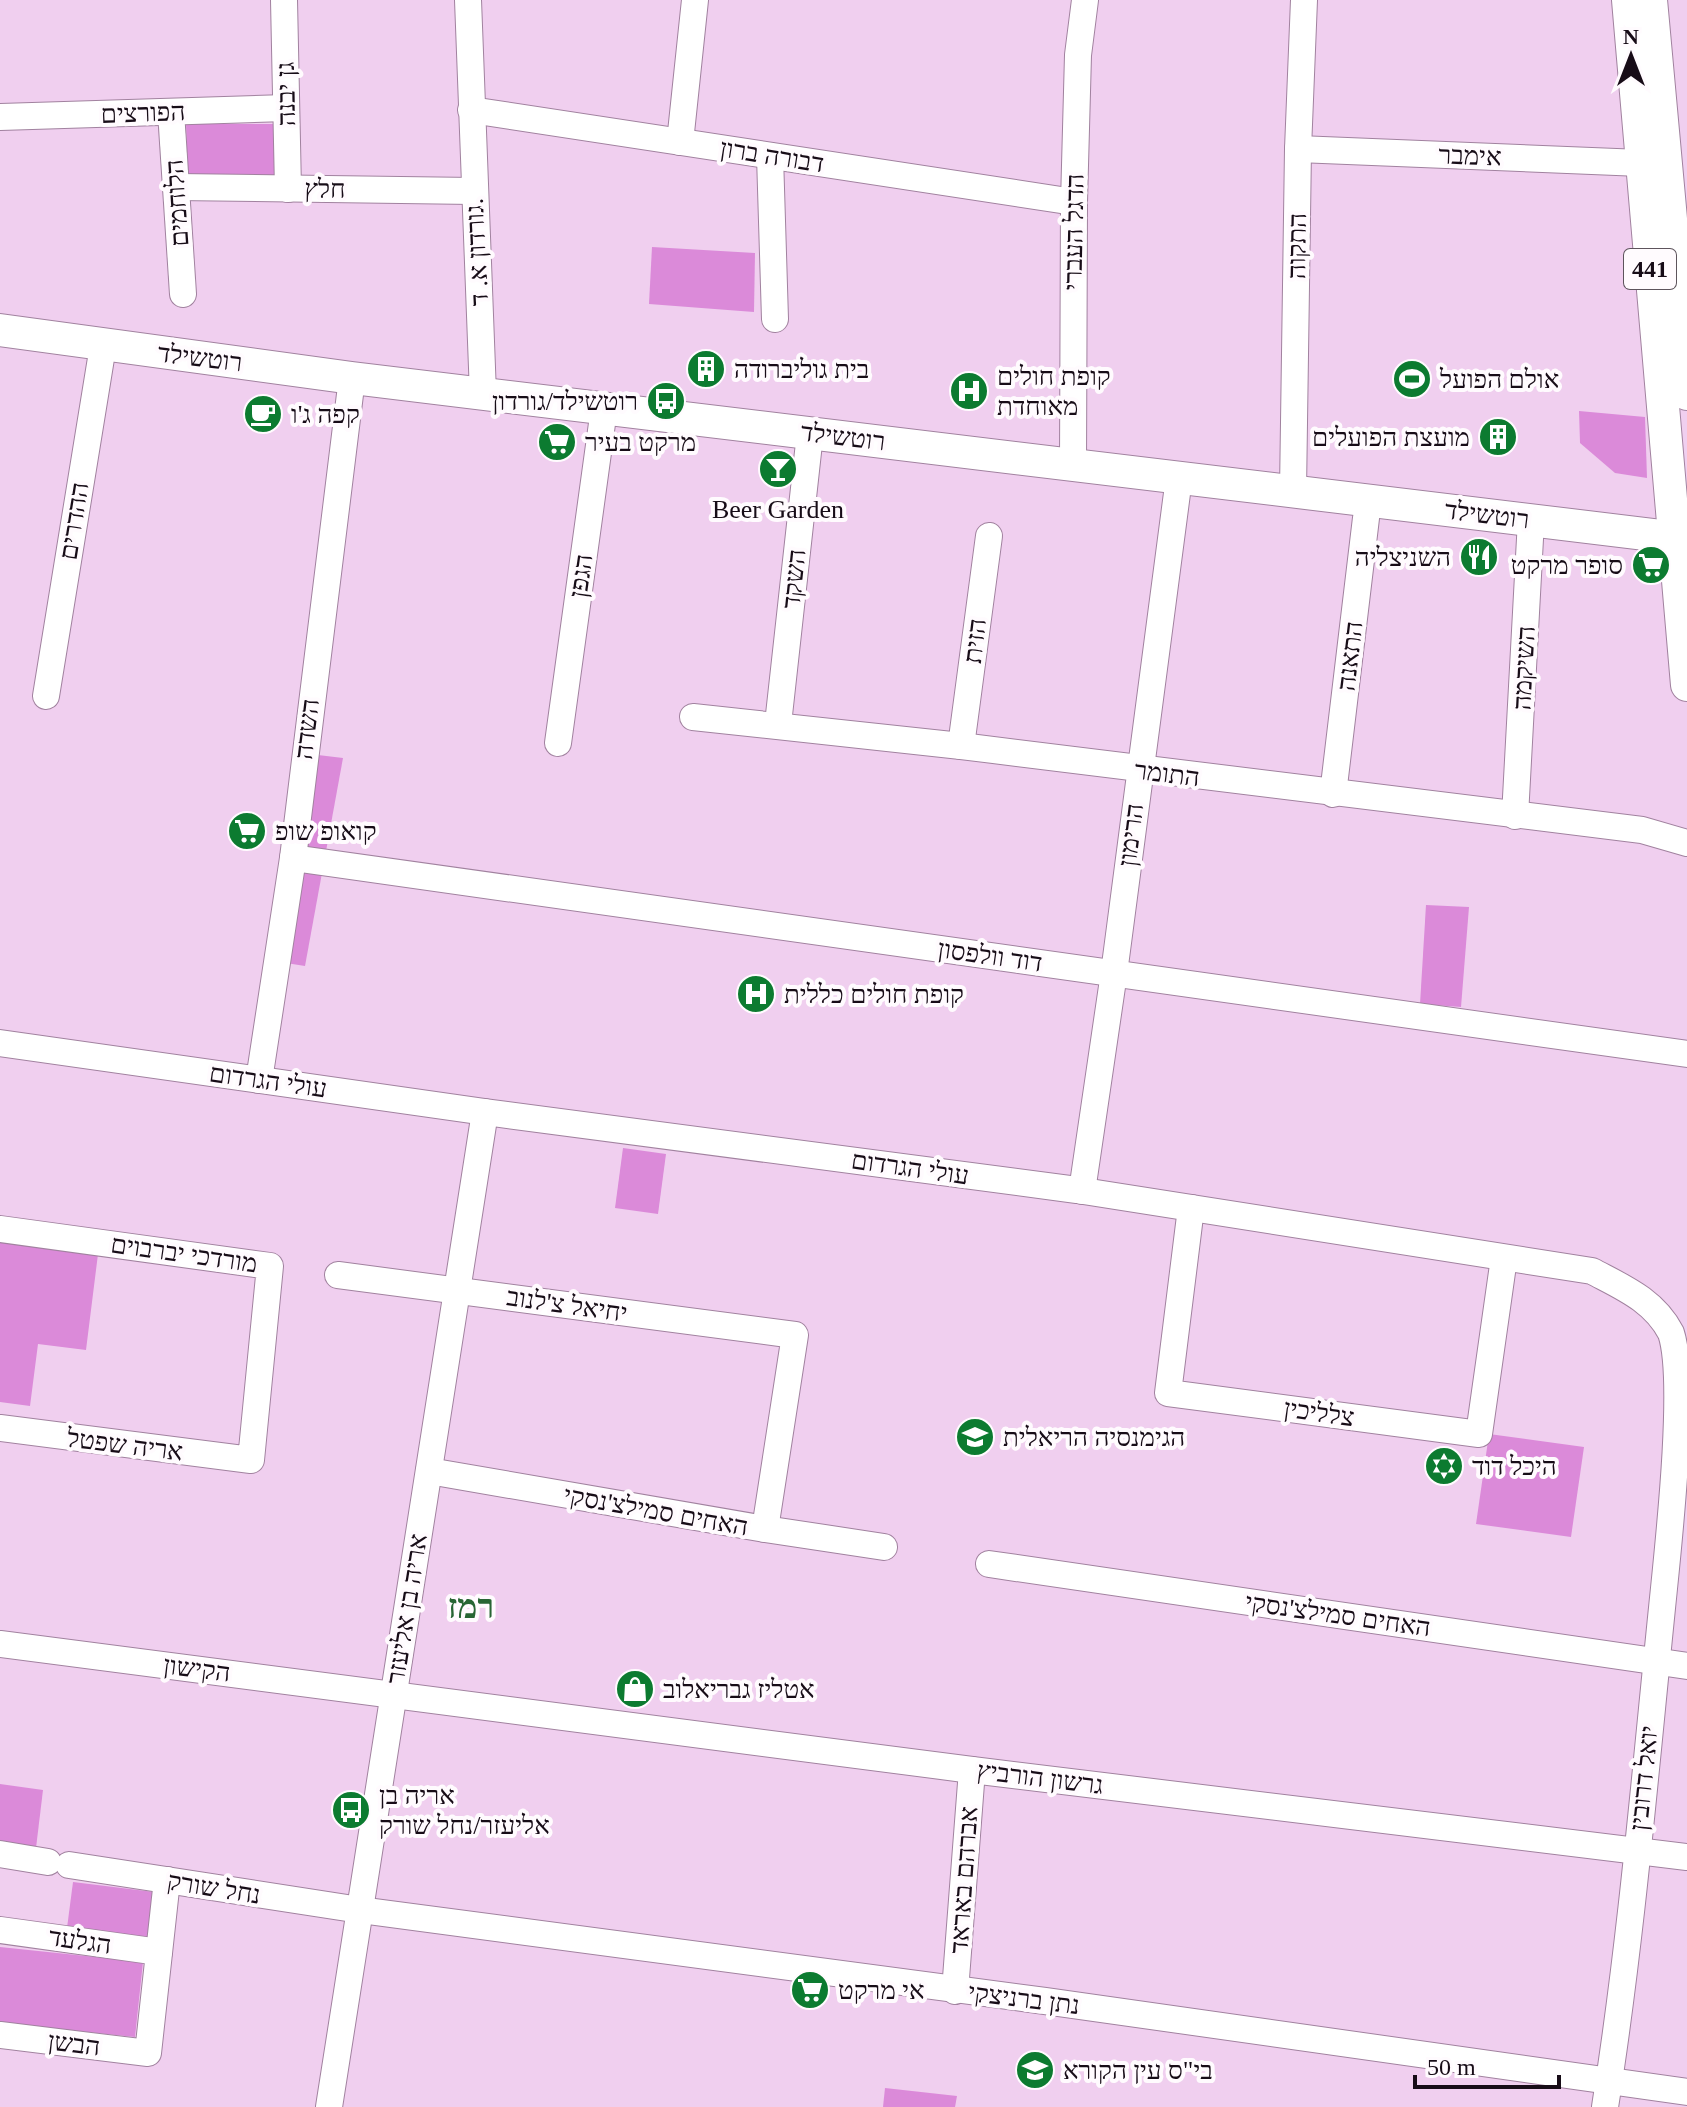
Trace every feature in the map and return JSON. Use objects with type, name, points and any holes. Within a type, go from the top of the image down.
[{"type":"main road","name":"441","points":[[1632,0],[1641,163],[1680,538],[1687,685]]},
{"type":"main road","name":"441","points":[[1632,0],[1682,282],[1687,394]]},
{"type":"main road","name":"רוטשילד","points":[[0,330],[352,378],[1680,538]]},
{"type":"street","name":"גן יבנה","points":[[284,0],[288,189]]},
{"type":"street","name":"גורדון א. ד.","points":[[468,0],[483,394]]},
{"type":"street","points":[[680,142],[695,0]]},
{"type":"street","name":"הדגל העברי","points":[[1073,465],[1074,202],[1078,55],[1085,0]]},
{"type":"street","name":"התקוה","points":[[1293,491],[1298,149],[1304,0]]},
{"type":"street","name":"הפורצים","points":[[0,117],[286,108]]},
{"type":"street","name":"דבורה ברון","points":[[471,110],[1074,202]]},
{"type":"street","name":"הלוחמים","points":[[171,112],[183,294]]},
{"type":"street","name":"אימבר","points":[[1298,149],[1641,163]]},
{"type":"street","points":[[770,156],[775,319]]},
{"type":"street","name":"חלץ","points":[[176,187],[474,191]]},
{"type":"street","name":"ההדרים","points":[[46,696],[103,346]]},
{"type":"street","name":"השדה","points":[[259,1080],[293,858],[306,730],[352,378]]},
{"type":"street","name":"הגפן","points":[[558,743],[604,409]]},
{"type":"street","name":"השקד","points":[[778,724],[810,434]]},
{"type":"street","name":"הרימון","points":[[1082,1191],[1179,478]]},
{"type":"street","name":"התאנה","points":[[1333,794],[1366,518]]},
{"type":"street","name":"השיקמה","points":[[1515,816],[1531,520]]},
{"type":"street","name":"הזית","points":[[961,746],[989,536]]},
{"type":"street","name":"התומר","points":[[693,717],[778,724],[1642,830],[1687,843]]},
{"type":"street","name":"התומר","points":[[1642,830],[1682,827],[1687,823]]},
{"type":"street","name":"דוד וולפסון","points":[[293,858],[1687,1054]]},
{"type":"street","name":"עולי הגרדום","points":[[0,1043],[485,1112],[1082,1191],[1592,1271],[1644,1298],[1672,1333],[1682,1382],[1682,1462]]},
{"type":"street","name":"אריה בן אליעזר","points":[[329,2107],[485,1112]]},
{"type":"street","name":"צלליכין","points":[[1191,1208],[1168,1393],[1479,1434],[1504,1258]]},
{"type":"street","name":"מורדכי יברבוים","points":[[0,1229],[270,1266],[251,1460]]},
{"type":"street","name":"יחיאל צ'לנוב","points":[[338,1275],[795,1335],[765,1529]]},
{"type":"street","name":"אריה שפטל","points":[[0,1428],[251,1460]]},
{"type":"street","name":"יואל דרובין","points":[[1607,2095],[1682,1462]]},
{"type":"street","name":"האחים סמילצ'נסקי","points":[[429,1471],[884,1547]]},
{"type":"street","name":"האחים סמילצ'נסקי","points":[[989,1564],[1687,1666]]},
{"type":"street","name":"הקישון","points":[[0,1644],[394,1694]]},
{"type":"street","name":"גרשון הורביץ","points":[[394,1694],[972,1770],[1687,1857]]},
{"type":"street","name":"אברהם באראד","points":[[955,1991],[972,1770]]},
{"type":"street","name":"נחל שורק","points":[[0,1854],[360,1910]]},
{"type":"street","points":[[159,1952],[167,1880]]},
{"type":"street","name":"נתן ברניצקי","points":[[360,1910],[1076,2006],[1607,2095],[1687,2092]]},
{"type":"street","name":"הגלעד","points":[[0,1930],[159,1952]]},
{"type":"street","name":"הבשן","points":[[0,2035],[148,2053],[159,1952]]},
{"type":"shaded area","points":[[186,124],[275,124],[275,175],[188,176]]},
{"type":"shaded area","points":[[652,247],[755,253],[754,312],[649,304]]},
{"type":"shaded area","points":[[1579,411],[1645,417],[1647,478],[1615,473],[1580,443]]},
{"type":"shaded area","points":[[318,755],[343,758],[305,966],[286,963]]},
{"type":"shaded area","points":[[1426,905],[1469,907],[1461,1007],[1420,1004]]},
{"type":"shaded area","points":[[623,1148],[666,1154],[658,1214],[615,1208]]},
{"type":"shaded area","points":[[0,1242],[98,1254],[86,1350],[38,1344],[30,1406],[0,1402]]},
{"type":"shaded area","points":[[1489,1434],[1584,1447],[1571,1537],[1476,1524]]},
{"type":"shaded area","points":[[0,1784],[43,1790],[36,1848],[0,1842]]},
{"type":"shaded area","points":[[73,1882],[154,1892],[148,1938],[67,1928]]},
{"type":"shaded area","points":[[0,1947],[143,1962],[135,2037],[0,2023]]},
{"type":"shaded area","points":[[885,2088],[957,2096],[955,2107],[883,2107]]},
{"type":"place","name":"בית גוליברודה","points":[[706,369]]},
{"type":"place","name":"אולם הפועל","points":[[1412,379]]},
{"type":"place","name":"קופת חולים מאוחדת","points":[[969,391]]},
{"type":"place","name":"רוטשילד/גורדון","points":[[666,401]]},
{"type":"place","name":"קפה ג'ו","points":[[263,414]]},
{"type":"place","name":"מועצת הפועלים","points":[[1498,437]]},
{"type":"place","name":"מרקט בעיר","points":[[557,442]]},
{"type":"place","name":"Beer Garden","points":[[778,469]]},
{"type":"place","name":"השניצליה","points":[[1479,557]]},
{"type":"place","name":"סופר מרקט","points":[[1651,565]]},
{"type":"place","name":"קואופ שופ","points":[[247,831]]},
{"type":"place","name":"קופת חולים כללית","points":[[756,994]]},
{"type":"place","name":"הגימנסיה הריאלית","points":[[975,1437]]},
{"type":"place","name":"היכל דוד","points":[[1444,1466]]},
{"type":"place","name":"אטליז גבריאלוב","points":[[635,1689]]},
{"type":"place","name":"אריה בן אליעזר/נחל שורק","points":[[351,1810]]},
{"type":"place","name":"אי מרקט","points":[[810,1990]]},
{"type":"place","name":"בי\"ס עין הקורא","points":[[1035,2070]]},
{"type":"district","name":"רמז","points":[[471,1606]]}]
